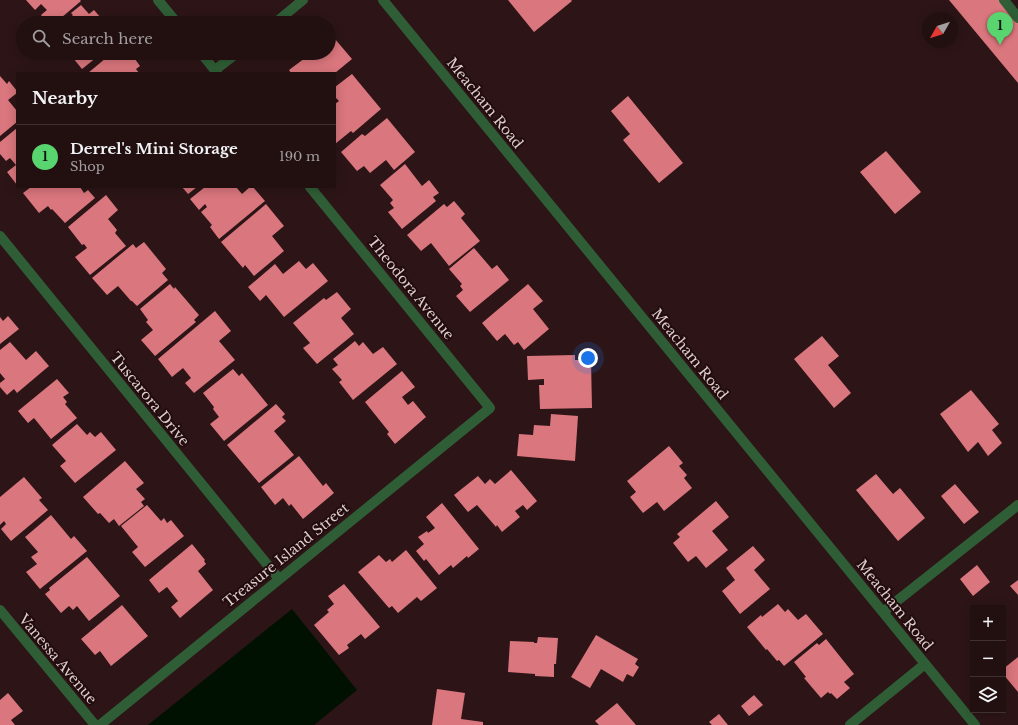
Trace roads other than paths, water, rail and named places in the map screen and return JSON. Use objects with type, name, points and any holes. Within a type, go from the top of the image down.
[{"type":"street","points":[[158,0],[171,16]]},
{"type":"street","points":[[284,16],[303,0]]},
{"type":"street","name":"Meacham Road","points":[[383,0],[975,725]]},
{"type":"street","points":[[1004,0],[1018,18]]},
{"type":"street","points":[[207,60],[216,72],[229,60]]},
{"type":"street","name":"Theodora Avenue","points":[[311,188],[490,408]]},
{"type":"street","name":"Tuscarora Drive","points":[[0,236],[279,579]]},
{"type":"street","name":"Treasure Island Street","points":[[100,725],[490,408]]},
{"type":"street","points":[[882,612],[1018,505]]},
{"type":"street","name":"Vanessa Avenue","points":[[0,610],[95,725]]},
{"type":"street","points":[[850,725],[925,664]]},
{"type":"place","name":"Derrel's Mini Storage","points":[[1000,45]]}]
